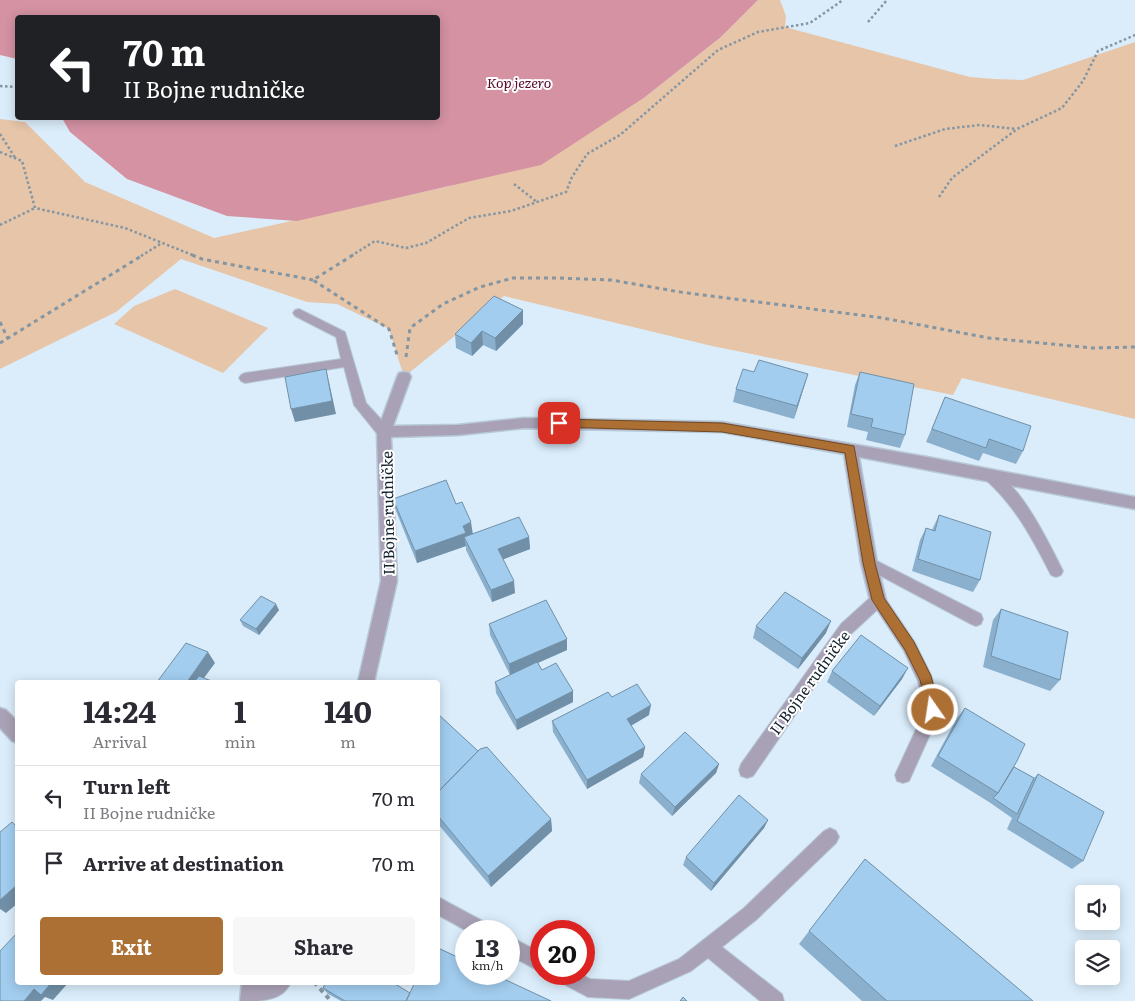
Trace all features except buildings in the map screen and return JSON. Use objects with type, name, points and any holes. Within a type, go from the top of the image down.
[{"type":"street","name":"II Bojne rudničke","points":[[366,680],[389,581],[384,432],[404,377]]},
{"type":"street","name":"II Bojne rudničke","points":[[384,432],[458,430],[524,423],[722,427],[1135,503]]},
{"type":"street","points":[[850,450],[869,563],[878,600]]},
{"type":"street","points":[[0,716],[15,732]]},
{"type":"street","points":[[250,1001],[252,985]]},
{"type":"lane","points":[[299,313],[341,335],[360,406],[384,432]]},
{"type":"lane","points":[[245,378],[348,362]]},
{"type":"lane","points":[[991,476],[1009,491],[1033,524],[1056,571]]},
{"type":"lane","points":[[869,563],[976,619]]},
{"type":"lane","points":[[878,600],[910,646],[926,680],[933,710],[903,775]]},
{"type":"lane","name":"II Bojne rudničke","points":[[747,770],[846,629],[878,600]]},
{"type":"lane","points":[[582,985],[588,988],[629,990],[685,965],[750,914],[830,837]]},
{"type":"lane","points":[[440,907],[464,920]]},
{"type":"lane","points":[[708,946],[775,1001]]},
{"type":"lane","points":[[254,1001],[278,985]]},
{"type":"path","points":[[313,280],[375,241],[406,248],[426,243],[470,218],[511,212],[566,192],[572,177],[587,154],[620,135],[718,50],[758,32],[810,22],[843,0]]},
{"type":"path","points":[[868,22],[887,0]]},
{"type":"path","points":[[939,196],[952,178],[1017,129],[1062,108],[1083,81],[1098,50],[1135,35]]},
{"type":"path","points":[[0,86],[15,87]]},
{"type":"path","points":[[896,146],[945,129],[980,125],[1017,129]]},
{"type":"path","points":[[0,134],[16,159]]},
{"type":"path","points":[[0,152],[22,161],[35,208]]},
{"type":"path","points":[[514,184],[537,202]]},
{"type":"path","points":[[0,225],[35,208],[125,228],[202,259],[313,280],[389,329],[404,377]]},
{"type":"path","points":[[0,344],[162,243]]},
{"type":"path","points":[[404,377],[410,328],[443,304],[480,287],[513,278],[611,280],[680,292],[883,318],[989,338],[1093,348],[1135,347]]},
{"type":"path","points":[[0,322],[8,339]]},
{"type":"path","points":[[317,985],[331,1001]]},
{"type":"shaded area","points":[[758,0],[780,0],[786,16],[785,27],[970,77],[1023,80],[1135,42],[1135,419],[962,378],[953,395],[712,346],[504,296],[404,377],[389,329],[337,304],[307,302],[181,259],[116,312],[0,369],[0,119],[25,122],[85,182],[214,238],[450,186],[645,97],[721,37]]},
{"type":"shaded area","points":[[175,289],[268,328],[223,373],[114,324],[134,306]]},
{"type":"water","name":"Kop jezero","points":[[0,0],[758,0],[721,37],[645,97],[541,165],[297,221],[227,216],[127,179],[70,132],[63,120],[440,120],[440,15],[15,15],[15,59],[0,55]]},
{"type":"route","points":[[559,423],[722,427],[850,450],[869,563],[878,600],[910,646],[926,680],[933,710]]}]
